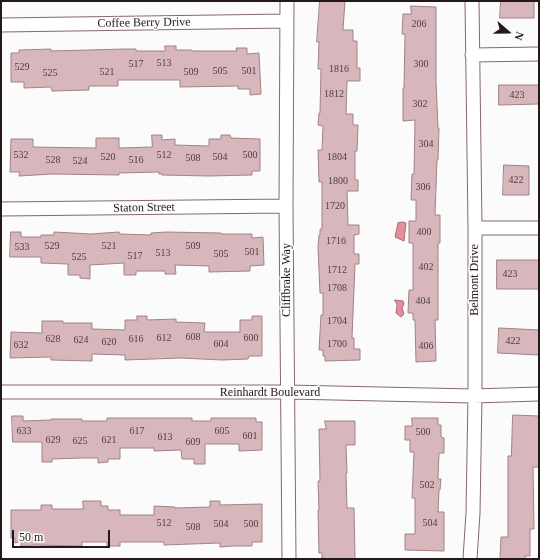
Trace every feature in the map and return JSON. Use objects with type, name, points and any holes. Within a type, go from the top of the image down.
[{"type":"street","name":"Cliffbrake Way","points":[[287,1],[286,206],[289,559]]},
{"type":"street","name":"Belmont Drive","points":[[470,559],[473,513],[476,228],[472,1]]},
{"type":"street","name":"Coffee Berry Drive","points":[[1,25],[287,21]]},
{"type":"street","points":[[472,55],[539,54]]},
{"type":"street","name":"Staton Street","points":[[1,209],[286,206]]},
{"type":"street","points":[[476,228],[539,228]]},
{"type":"street","name":"Reinhardt Boulevard","points":[[1,392],[288,392],[475,396],[539,394]]},
{"type":"shaded area","points":[[398,223],[406,223],[404,241],[395,237]]},
{"type":"shaded area","points":[[395,300],[403,301],[404,304],[402,308],[404,314],[401,317],[396,313],[397,305]]},
{"type":"building","points":[[320,1],[345,1],[343,30],[353,30],[353,41],[357,41],[357,68],[360,68],[360,81],[347,81],[346,114],[353,114],[353,125],[358,125],[357,151],[355,151],[355,180],[358,180],[358,191],[347,191],[348,225],[359,225],[359,234],[354,235],[354,254],[359,254],[359,264],[355,264],[352,338],[354,338],[354,349],[360,349],[360,360],[325,361],[323,350],[319,350],[321,315],[323,315],[323,293],[320,293],[318,247],[320,229],[322,229],[322,182],[319,182],[318,150],[322,150],[323,126],[318,125],[320,113],[321,69],[318,69],[319,42],[317,42]]},
{"type":"building","points":[[501,1],[534,1],[534,18],[500,18]]},
{"type":"building","points":[[411,6],[436,7],[436,81],[439,128],[435,215],[440,215],[440,243],[438,243],[438,320],[435,320],[436,361],[416,362],[415,320],[413,320],[413,313],[408,313],[409,290],[413,290],[413,243],[409,243],[409,221],[416,221],[416,200],[411,200],[412,174],[414,174],[415,120],[403,121],[405,34],[402,34],[403,14],[411,14]]},
{"type":"building","points":[[165,46],[176,46],[176,50],[192,51],[237,51],[236,48],[247,48],[247,54],[259,53],[261,94],[250,95],[250,89],[238,89],[238,86],[180,87],[180,80],[118,80],[118,86],[89,86],[89,90],[52,91],[51,87],[24,88],[24,82],[11,82],[11,53],[19,53],[19,50],[51,49],[51,51],[136,49],[136,51],[165,51]]},
{"type":"building","points":[[499,85],[539,85],[539,104],[499,105]]},
{"type":"building","points":[[152,135],[162,135],[162,140],[175,139],[175,145],[209,146],[209,139],[221,139],[221,135],[230,135],[231,138],[260,139],[260,171],[252,171],[252,175],[209,176],[162,175],[159,174],[159,172],[119,173],[119,175],[52,174],[19,176],[20,172],[10,172],[11,139],[33,139],[33,147],[96,148],[96,138],[119,138],[119,148],[152,147]]},
{"type":"building","points":[[504,165],[529,166],[529,195],[503,195]]},
{"type":"building","points":[[11,232],[21,232],[21,237],[41,237],[41,235],[54,235],[54,232],[91,234],[119,232],[120,234],[151,235],[151,233],[166,232],[252,234],[252,238],[263,237],[264,265],[250,266],[250,271],[209,272],[209,266],[175,265],[176,274],[165,274],[165,271],[136,271],[136,275],[124,275],[124,263],[90,265],[90,279],[80,278],[80,275],[68,275],[68,264],[41,263],[41,257],[10,257]]},
{"type":"building","points":[[497,260],[539,260],[539,289],[497,289]]},
{"type":"building","points":[[137,316],[147,316],[147,320],[176,319],[176,322],[205,323],[204,332],[240,332],[240,320],[252,320],[252,316],[262,316],[262,356],[249,356],[248,359],[222,360],[181,358],[125,360],[125,355],[92,354],[92,361],[51,360],[51,357],[10,358],[11,332],[42,333],[42,321],[92,323],[92,329],[125,330],[125,320],[137,320]]},
{"type":"building","points":[[499,328],[539,330],[539,355],[498,353]]},
{"type":"building","points":[[513,415],[539,416],[539,467],[533,467],[534,529],[530,529],[530,556],[525,556],[525,559],[500,559],[501,537],[508,537],[508,456],[511,456]]},
{"type":"building","points":[[12,416],[23,416],[23,421],[82,419],[82,421],[107,421],[107,418],[192,418],[192,421],[211,421],[211,418],[256,418],[256,422],[262,422],[262,450],[239,451],[239,444],[205,444],[205,464],[194,464],[194,459],[182,459],[181,450],[154,451],[154,448],[120,448],[120,459],[108,459],[108,462],[98,463],[98,458],[82,458],[52,459],[52,462],[42,462],[42,442],[13,442]]},
{"type":"building","points":[[412,418],[438,418],[438,425],[441,425],[441,437],[444,438],[444,453],[439,453],[438,479],[441,479],[438,512],[444,512],[444,551],[405,550],[405,534],[415,534],[415,498],[412,498],[414,452],[410,452],[410,440],[405,440],[405,426],[412,426]]},
{"type":"building","points":[[325,421],[355,421],[355,445],[346,445],[346,473],[347,508],[354,508],[355,559],[325,559],[322,558],[322,553],[319,553],[319,429],[326,429]]},
{"type":"building","points":[[83,501],[101,501],[101,506],[108,506],[108,510],[120,510],[120,515],[154,515],[154,506],[175,508],[210,507],[210,501],[220,501],[220,505],[262,504],[262,542],[252,542],[252,546],[220,547],[220,543],[164,545],[164,542],[120,542],[120,546],[107,546],[107,542],[82,542],[82,546],[21,546],[21,541],[15,543],[15,538],[11,538],[11,510],[41,510],[41,505],[52,505],[52,509],[83,509]]}]
